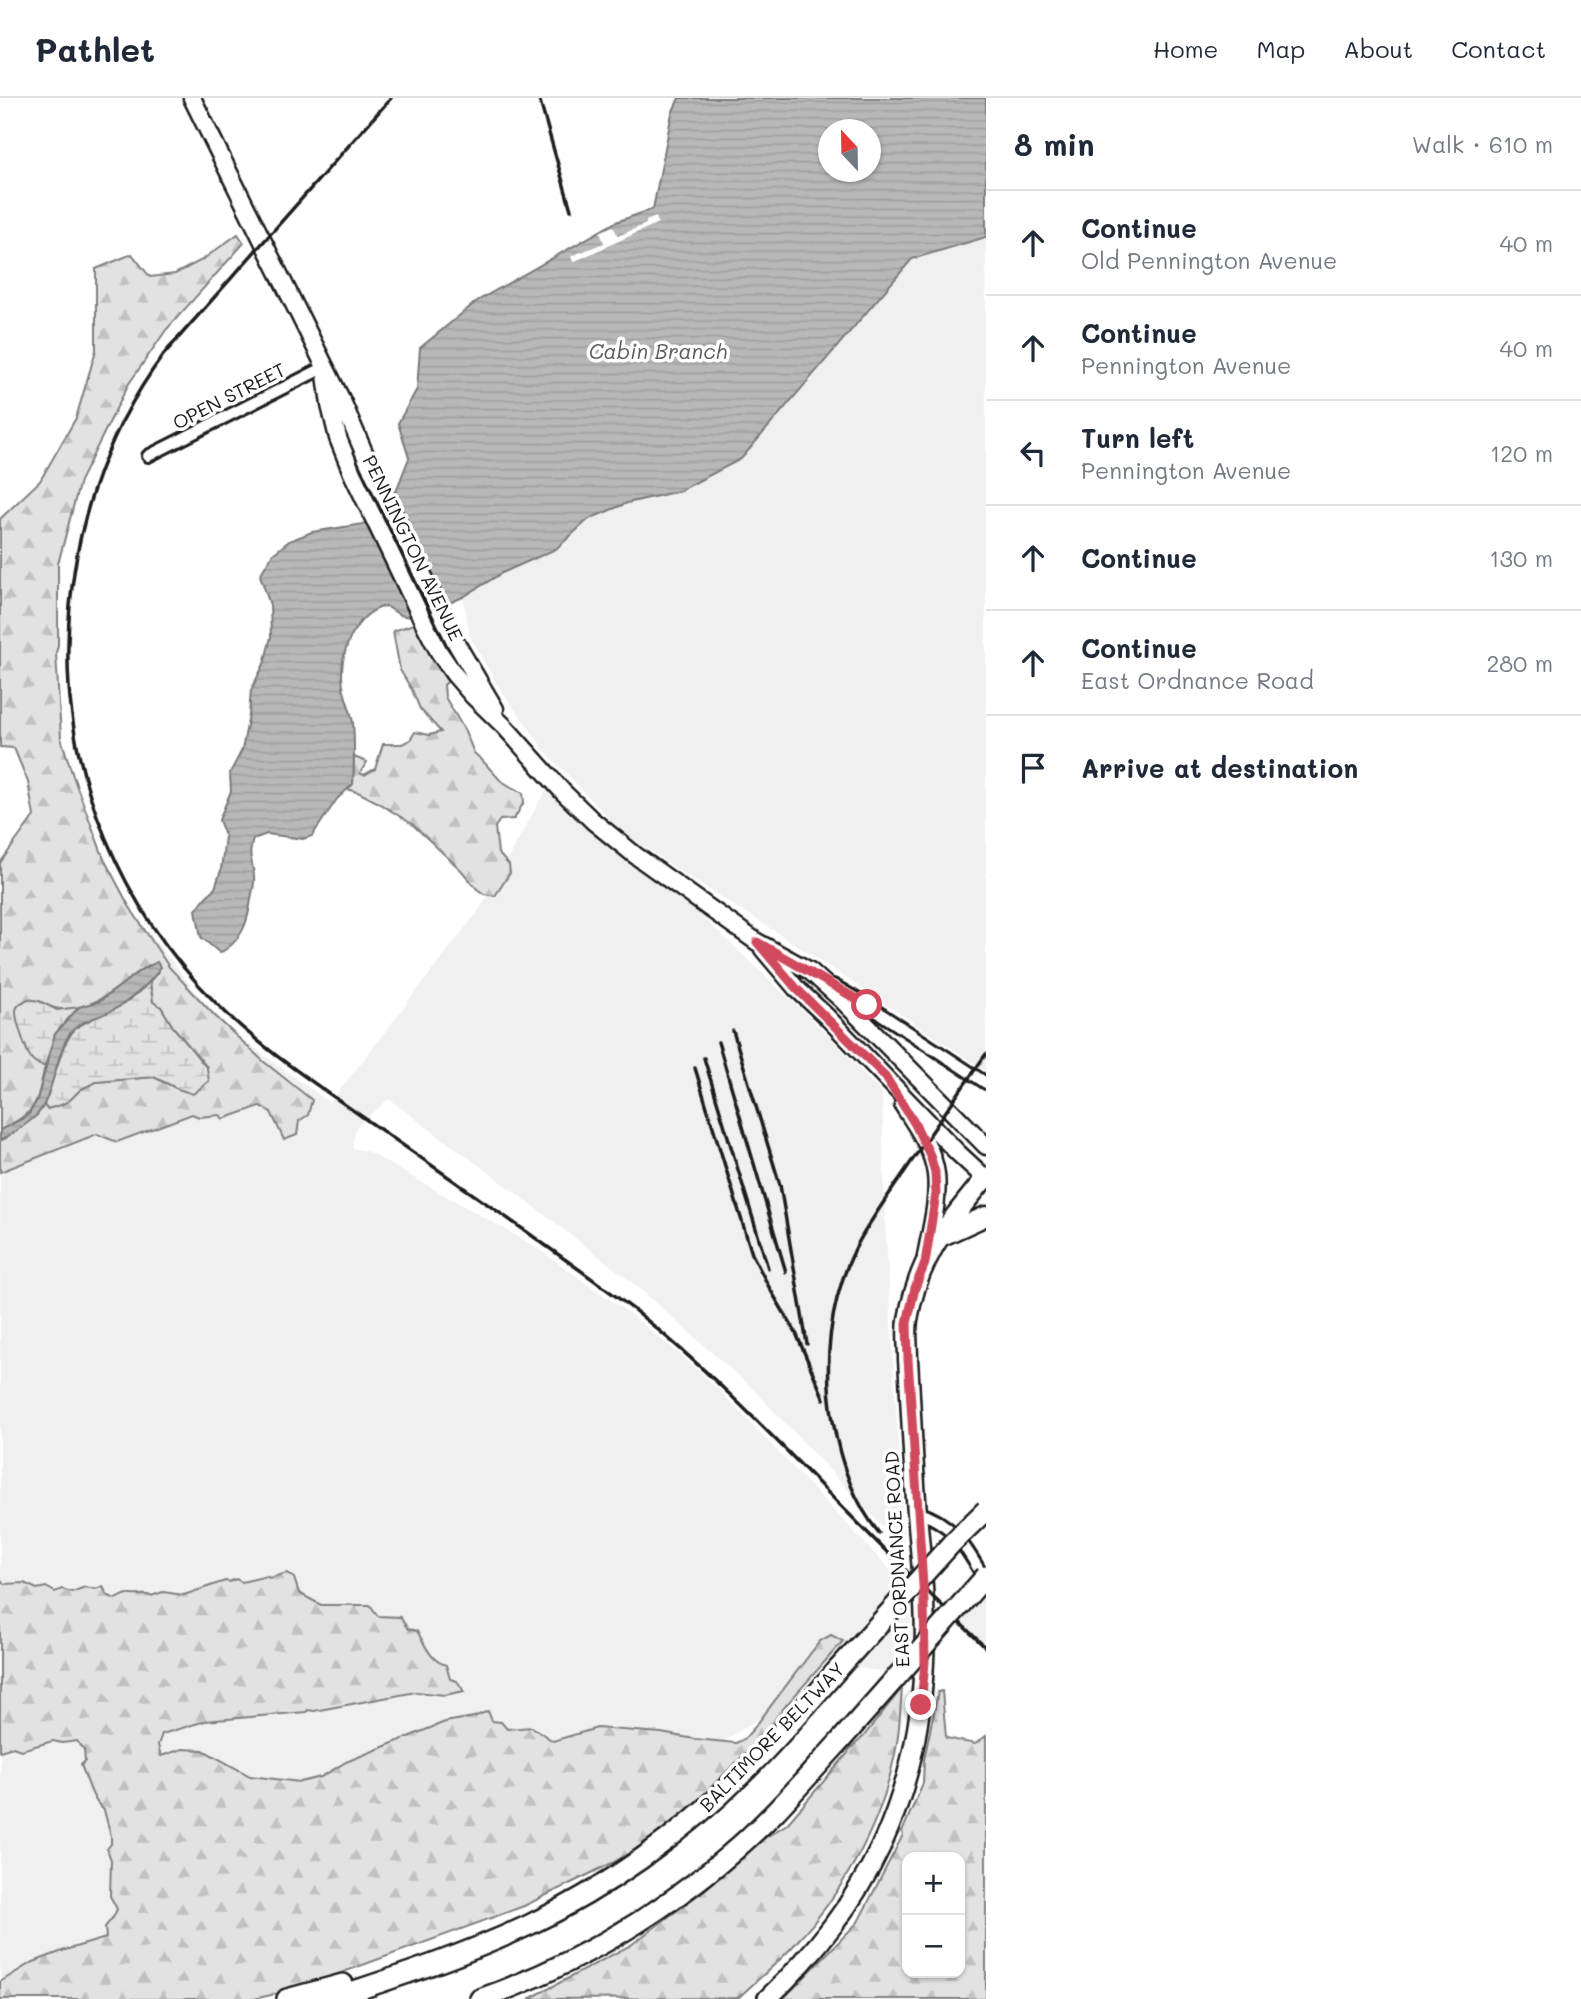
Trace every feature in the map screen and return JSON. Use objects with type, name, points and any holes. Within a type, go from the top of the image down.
[{"type":"highway","name":"BALTIMORE BELTWAY","points":[[330,1999],[457,1955],[531,1924],[633,1864],[694,1819],[740,1776],[951,1543],[986,1510]]},
{"type":"highway","points":[[490,1999],[610,1940],[670,1901],[729,1855],[775,1813],[986,1578]]},
{"type":"highway","points":[[287,1999],[428,1959],[531,1924]]},
{"type":"highway","points":[[480,1999],[558,1967]]},
{"type":"main road","name":"PENNINGTON AVENUE","points":[[192,98],[325,367],[456,643],[505,727]]},
{"type":"main road","name":"PENNINGTON AVENUE","points":[[325,367],[338,438],[365,503],[425,625],[454,674],[593,821],[635,855],[757,942],[810,971],[986,1146]]},
{"type":"main road","name":"PENNINGTON AVENUE","points":[[757,942],[796,988],[957,1152],[986,1178]]},
{"type":"main road","points":[[885,1076],[920,1133],[935,1172],[936,1194],[925,1263]]},
{"type":"main road","name":"EAST ORDNANCE ROAD","points":[[767,1999],[799,1969],[834,1927],[854,1897],[885,1840],[903,1792],[915,1747],[925,1662],[924,1600],[907,1323],[915,1288],[937,1239],[986,1178]]},
{"type":"main road","points":[[937,1239],[986,1216]]},
{"type":"street","name":"OPEN STREET","points":[[148,456],[325,367]]},
{"type":"street","points":[[810,971],[986,1083]]},
{"type":"street","points":[[917,1512],[932,1517],[953,1532],[986,1578]]},
{"type":"shaded area","points":[[986,237],[986,1071],[620,830],[546,752],[496,683],[470,636],[463,597],[502,573],[555,549],[589,519],[627,503],[679,491],[912,259]]},
{"type":"shaded area","points":[[547,788],[581,824],[690,905],[829,1036],[882,1094],[885,1218],[904,1549],[752,1388],[632,1282],[389,1099],[356,1127],[352,1148],[367,1151],[534,1246],[630,1314],[718,1389],[894,1574],[911,1606],[912,1675],[816,1663],[776,1708],[684,1766],[0,1999],[0,1070],[67,1023],[145,954],[148,931],[197,994],[237,1035],[330,1103],[480,909]]},
{"type":"shaded area","points":[[986,1576],[986,1648],[955,1618]]},
{"type":"green space","points":[[238,234],[244,243],[166,330],[128,385],[80,481],[58,564],[56,653],[61,738],[104,859],[129,906],[169,967],[214,1015],[263,1061],[312,1100],[308,1115],[299,1121],[297,1135],[284,1140],[271,1112],[260,1106],[223,1119],[220,1115],[199,1117],[192,1114],[117,1142],[97,1134],[0,1172],[0,1141],[37,1115],[44,1105],[47,1109],[70,1100],[81,1089],[96,1082],[154,1077],[178,1089],[207,1067],[173,1027],[161,1007],[153,1002],[148,982],[157,973],[149,965],[108,995],[85,1006],[57,1009],[39,1001],[39,1065],[45,1066],[40,1090],[29,1112],[0,1130],[0,863],[34,816],[28,782],[14,748],[0,747],[0,519],[40,481],[76,418],[96,350],[96,269],[132,254],[150,277],[175,274],[202,260]]},
{"type":"green space","points":[[414,624],[449,680],[444,685],[445,697],[465,731],[474,753],[500,780],[523,793],[524,802],[514,819],[500,820],[495,827],[498,853],[509,865],[510,873],[495,896],[484,894],[477,889],[462,871],[412,824],[377,802],[347,789],[353,784],[354,757],[367,762],[360,773],[364,775],[375,769],[383,744],[402,744],[410,740],[415,732],[429,735],[441,732],[420,709],[400,670],[393,631]]},
{"type":"green space","points":[[148,982],[153,1002],[161,1007],[173,1027],[207,1068],[209,1081],[193,1094],[154,1077],[96,1082],[81,1089],[61,1105],[47,1109],[44,1105],[64,1046],[74,1029],[131,997]]},
{"type":"green space","points":[[28,999],[57,1010],[79,1007],[55,1034],[45,1066],[31,1058],[19,1027],[17,1008]]},
{"type":"green space","points":[[287,1573],[294,1578],[299,1593],[321,1605],[370,1605],[378,1616],[400,1617],[408,1629],[417,1631],[432,1656],[446,1665],[450,1679],[457,1681],[464,1691],[445,1695],[416,1692],[314,1711],[205,1721],[162,1734],[158,1745],[161,1756],[182,1749],[203,1750],[250,1776],[300,1782],[321,1777],[346,1762],[445,1722],[474,1717],[488,1711],[492,1721],[501,1722],[507,1729],[532,1727],[553,1741],[597,1728],[736,1743],[754,1728],[820,1641],[831,1635],[843,1641],[782,1710],[780,1716],[759,1736],[759,1740],[665,1832],[614,1862],[524,1906],[297,1989],[254,1999],[0,1999],[0,1982],[31,1963],[106,1938],[105,1927],[117,1909],[110,1896],[111,1860],[107,1849],[111,1844],[111,1836],[104,1810],[93,1795],[81,1765],[85,1761],[84,1750],[77,1741],[53,1741],[21,1750],[13,1747],[0,1751],[0,1578],[4,1584],[24,1583],[37,1589],[46,1587],[55,1592],[62,1589],[72,1592],[85,1587],[96,1589],[103,1586],[107,1595],[115,1599],[127,1594],[151,1596],[163,1592],[184,1595],[225,1581],[236,1579],[242,1582]]},
{"type":"green space","points":[[902,1688],[899,1728],[886,1791],[855,1861],[828,1905],[812,1925],[782,1958],[738,1998],[529,1999],[631,1945],[707,1888],[760,1841],[787,1824]]},
{"type":"green space","points":[[942,1691],[946,1738],[975,1744],[986,1736],[986,1999],[783,1999],[858,1922],[903,1835],[923,1783],[924,1760],[938,1692]]},
{"type":"water","name":"Cabin Branch","points":[[679,98],[986,98],[986,237],[912,259],[741,459],[679,491],[627,503],[589,519],[556,549],[502,573],[463,597],[415,618],[400,615],[386,606],[365,617],[357,626],[346,649],[342,674],[353,723],[353,784],[337,799],[312,836],[303,839],[267,834],[253,839],[250,855],[254,882],[248,915],[239,937],[220,953],[201,937],[196,910],[215,888],[221,870],[225,836],[219,820],[231,791],[230,773],[242,750],[251,690],[264,664],[271,637],[270,605],[260,575],[272,555],[289,541],[312,532],[363,524],[377,517],[396,491],[409,458],[398,423],[417,389],[420,348],[477,301],[616,222],[653,209],[672,113]]},
{"type":"water","points":[[157,962],[160,967],[157,973],[132,997],[113,1010],[74,1029],[63,1046],[49,1093],[39,1112],[0,1141],[0,1130],[29,1114],[37,1100],[55,1034],[79,1007],[100,1001],[141,970]]},
{"type":"pier","points":[[656,217],[658,223],[573,262],[571,256],[604,243],[600,232],[613,226],[618,236]]},
{"type":"railway","points":[[391,98],[164,354],[123,420],[106,455],[93,492],[75,566],[68,644],[70,693],[77,743],[89,791],[106,838],[127,883],[152,925],[182,965],[232,1018],[287,1063],[583,1272],[668,1338],[754,1418],[986,1648]]},
{"type":"railway","points":[[539,98],[571,210]]},
{"type":"railway","points":[[733,1031],[780,1185],[807,1344]]},
{"type":"railway","points":[[718,1042],[786,1272]]},
{"type":"railway","points":[[879,1533],[855,1494],[836,1436],[829,1377],[830,1333],[834,1312],[846,1270],[866,1228],[986,1054]]},
{"type":"railway","points":[[704,1058],[768,1268]]},
{"type":"railway","points":[[695,1068],[752,1254],[796,1333],[824,1399]]},
{"type":"route","points":[[867,1005],[757,942],[796,988],[885,1076],[925,1142],[935,1172],[936,1194],[925,1263],[915,1288],[907,1323],[924,1600],[925,1662],[921,1705]]}]
